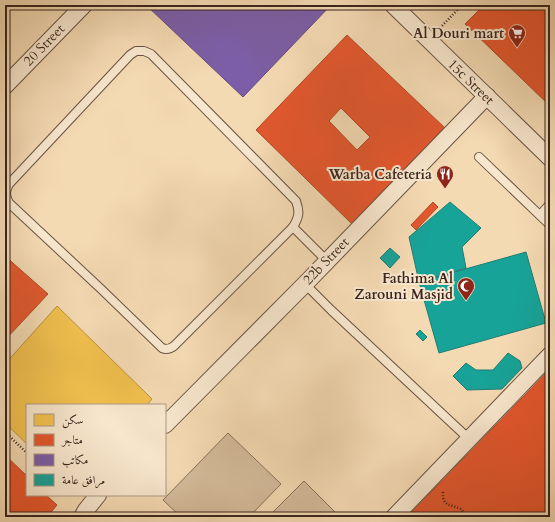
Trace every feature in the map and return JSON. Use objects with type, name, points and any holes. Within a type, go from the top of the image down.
[{"type":"street","name":"20 Street","points":[[6,82],[84,5]]},
{"type":"street","name":"15c Street","points":[[393,5],[550,158]]},
{"type":"street","name":"22b Street","points":[[166,424],[305,284],[487,96]]},
{"type":"street","points":[[394,517],[550,355]]},
{"type":"street","points":[[82,517],[97,496]]},
{"type":"lane","points":[[136,51],[144,51],[151,54],[296,201],[299,214],[293,227],[174,346],[166,349],[162,348],[9,202],[6,196],[6,190],[9,184],[130,55],[136,51]]},
{"type":"lane","points":[[479,157],[550,224]]},
{"type":"lane","points":[[540,215],[550,204]]},
{"type":"lane","points":[[293,227],[327,260]]},
{"type":"lane","points":[[305,284],[469,439]]},
{"type":"path","points":[[428,40],[462,5]]},
{"type":"path","points":[[5,432],[26,452]]},
{"type":"path","points":[[446,487],[442,492],[442,497],[445,503],[461,509],[467,517]]},
{"type":"shaded area","points":[[228,433],[281,484],[249,517],[181,517],[163,500]]},
{"type":"shaded area","points":[[304,481],[340,517],[268,517]]},
{"type":"building: سكن","points":[[57,306],[152,399],[148,404],[26,404],[26,443],[5,423],[5,364]]},
{"type":"building: متاجر","points":[[484,5],[550,5],[550,106],[465,24]]},
{"type":"building: متاجر","points":[[347,35],[445,128],[354,226],[256,130]],"holes":[[[341,108],[370,137],[357,150],[329,121]]]},
{"type":"building: متاجر","points":[[433,202],[438,207],[416,230],[411,225]]},
{"type":"building: متاجر","points":[[5,256],[48,294],[5,340]]},
{"type":"building: متاجر","points":[[550,369],[550,517],[407,517]]},
{"type":"building: متاجر","points":[[5,455],[26,475],[26,496],[47,496],[57,505],[47,517],[5,517]]},
{"type":"building: مكاتب","points":[[146,5],[331,5],[243,97]]},
{"type":"building: مرافق عامة","points":[[450,202],[481,228],[462,247],[466,268],[419,282],[409,237]]},
{"type":"building: مرافق عامة","points":[[390,248],[400,257],[390,268],[380,258]]},
{"type":"building: مرافق عامة","points":[[526,252],[546,323],[439,353],[419,282]]},
{"type":"building: مرافق عامة","points":[[420,330],[427,337],[423,341],[416,334]]},
{"type":"building: مرافق عامة","points":[[508,353],[520,361],[522,368],[502,389],[467,390],[453,376],[466,363],[476,370],[493,370]]},
{"type":"place","name":"Al Douri mart","points":[[517,48]]},
{"type":"place","name":"Warba Cafeteria","points":[[445,189]]},
{"type":"place","name":"Fathima Al Zarouni Masjid","points":[[466,301]]}]
